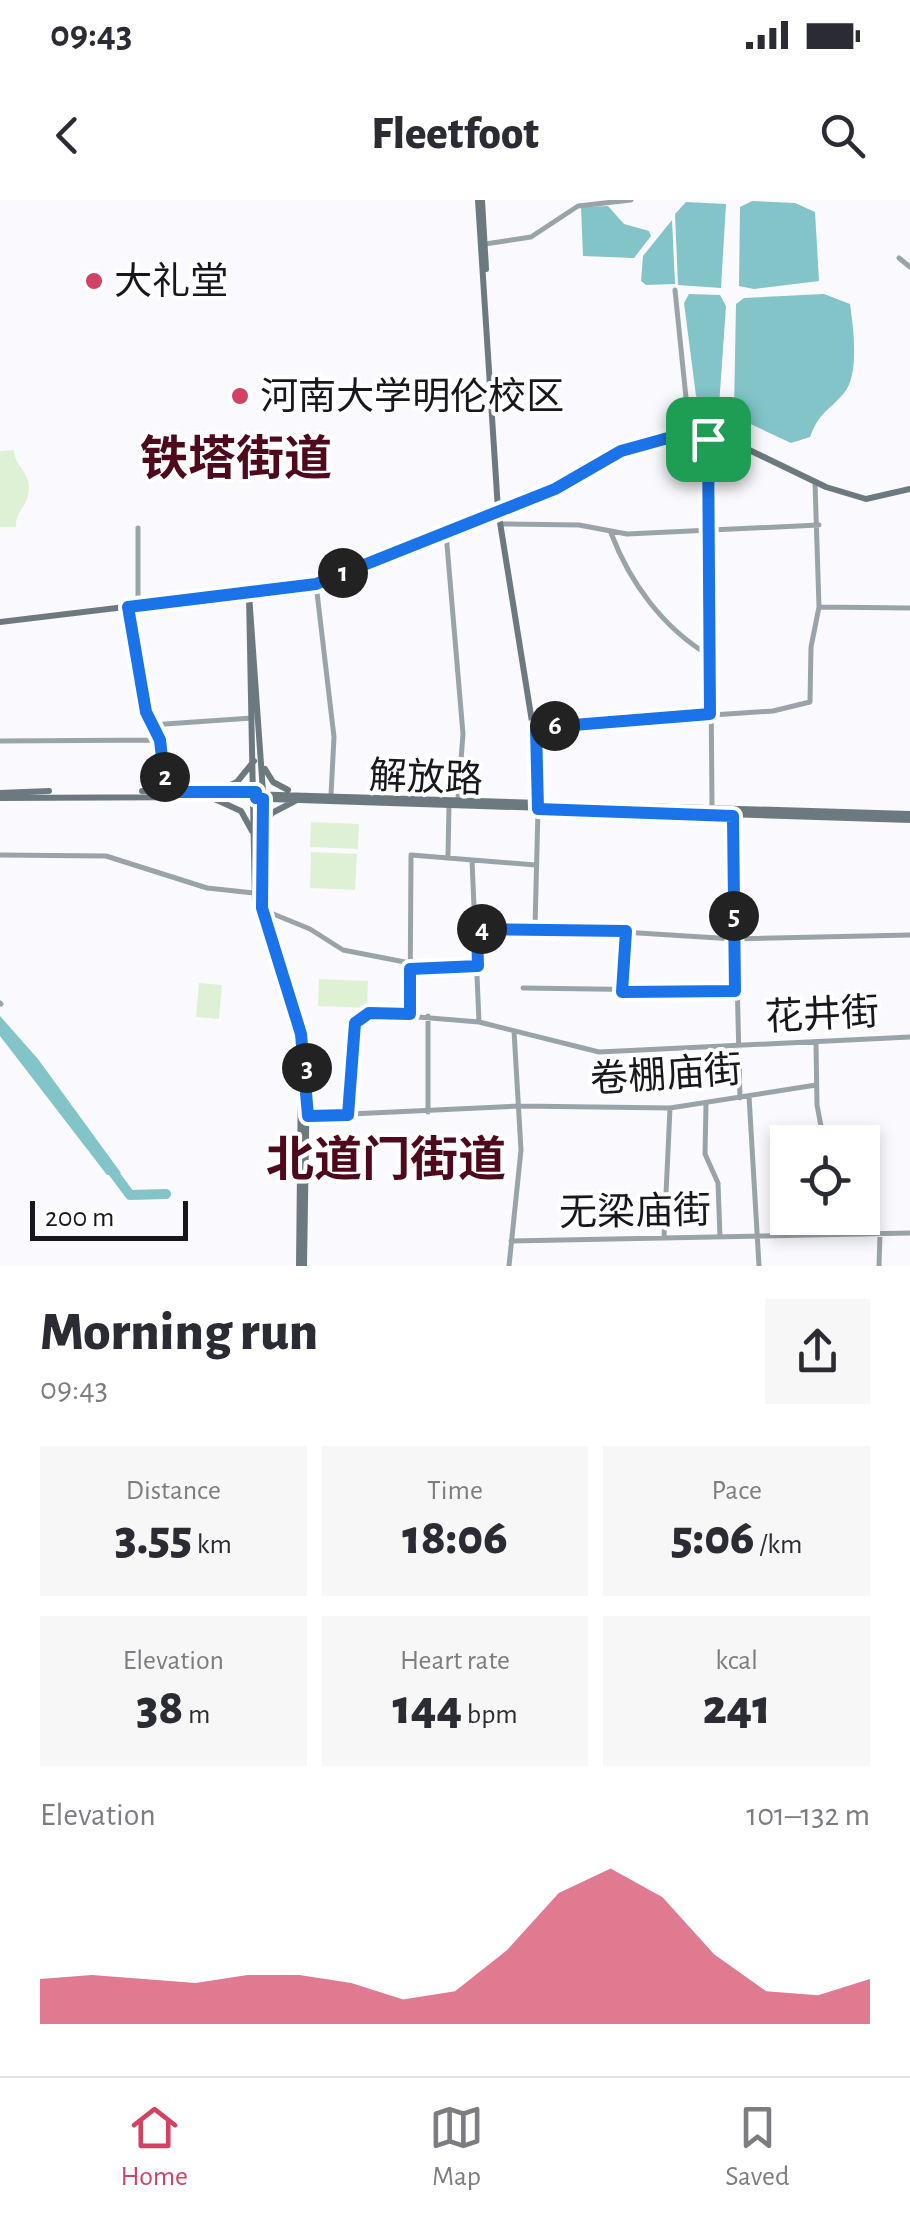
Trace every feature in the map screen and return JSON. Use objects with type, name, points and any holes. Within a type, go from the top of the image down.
[{"type":"main road","points":[[480,200],[500,510],[536,728],[537,804]]},
{"type":"main road","points":[[480,200],[500,510],[533,728],[537,804]]},
{"type":"main road","points":[[0,622],[316,584],[562,486],[621,451],[668,438],[708,439],[743,447],[815,482],[871,500],[910,490]]},
{"type":"main road","points":[[249,594],[252,718],[258,759],[274,782],[298,797],[272,814],[257,840]]},
{"type":"main road","points":[[249,594],[259,796],[254,893],[260,928],[292,1021],[302,1073],[301,1266]]},
{"type":"main road","points":[[209,794],[237,782],[258,759]]},
{"type":"main road","name":"解放路","points":[[0,796],[166,792],[449,805],[712,806],[910,817]]},
{"type":"main road","points":[[209,794],[242,812],[257,840],[262,908],[301,1034],[308,1116],[301,1266]]},
{"type":"main road","name":"解放路","points":[[0,796],[209,794]]},
{"type":"main road","name":"解放路","points":[[298,797],[331,794],[458,799],[733,816],[910,817]]},
{"type":"street","points":[[485,244],[531,238],[578,206],[631,200]]},
{"type":"street","points":[[899,258],[910,267]]},
{"type":"street","points":[[674,290],[690,437]]},
{"type":"street","points":[[708,439],[712,806]]},
{"type":"street","points":[[536,728],[790,710],[810,702],[810,646],[818,607],[815,482]]},
{"type":"street","points":[[504,524],[579,525],[610,532],[819,525]]},
{"type":"street","points":[[138,528],[138,607]]},
{"type":"street","points":[[446,530],[462,734],[458,799]]},
{"type":"street","points":[[610,532],[630,578],[651,605],[687,643],[710,656]]},
{"type":"street","points":[[316,584],[334,737],[331,794]]},
{"type":"street","points":[[128,607],[151,725],[160,740],[166,792]]},
{"type":"street","points":[[818,607],[910,608]]},
{"type":"street","points":[[151,725],[252,718]]},
{"type":"street","points":[[0,741],[160,740]]},
{"type":"street","points":[[534,927],[537,804]]},
{"type":"street","points":[[448,855],[449,805]]},
{"type":"street","points":[[733,816],[740,1098]]},
{"type":"street","points":[[410,1014],[411,854],[536,864]]},
{"type":"street","points":[[0,855],[106,856],[207,888],[254,893]]},
{"type":"street","points":[[472,859],[479,1022]]},
{"type":"street","points":[[262,908],[270,916],[310,929],[344,950],[410,966],[478,966]]},
{"type":"street","points":[[477,929],[534,927],[734,939],[910,935]]},
{"type":"street","points":[[622,992],[626,931]]},
{"type":"street","points":[[523,988],[735,991]]},
{"type":"street","name":"花井街","points":[[348,1115],[355,1023],[369,1013],[479,1022],[599,1052],[910,1036]]},
{"type":"street","points":[[428,1016],[428,1112]]},
{"type":"street","points":[[509,1266],[521,1150],[514,1030]]},
{"type":"street","points":[[816,1043],[822,1125]]},
{"type":"street","name":"卷棚庙街","points":[[308,1116],[520,1106],[670,1108],[816,1085]]},
{"type":"street","points":[[749,1096],[759,1266]]},
{"type":"street","points":[[706,1104],[705,1154],[718,1182],[720,1237]]},
{"type":"street","points":[[664,1237],[670,1108]]},
{"type":"street","name":"无梁庙街","points":[[880,1234],[910,1232]]},
{"type":"street","name":"无梁庙街","points":[[511,1241],[783,1235]]},
{"type":"street","points":[[879,1266],[880,1235]]},
{"type":"green space","points":[[14,450],[28,482],[28,494],[16,527],[0,527],[0,451]]},
{"type":"green space","points":[[311,822],[359,824],[358,849],[310,847]]},
{"type":"green space","points":[[311,852],[357,854],[355,890],[310,888]]},
{"type":"green space","points":[[319,979],[368,981],[367,1008],[318,1006]]},
{"type":"green space","points":[[199,983],[222,985],[219,1019],[196,1017]]},
{"type":"water","points":[[752,201],[795,203],[815,212],[819,281],[754,289],[739,286],[740,207]]},
{"type":"water","points":[[686,202],[726,204],[721,288],[678,285],[675,214]]},
{"type":"water","points":[[608,206],[624,224],[649,231],[651,236],[634,258],[583,256],[581,207]]},
{"type":"water","points":[[672,220],[675,284],[646,285],[641,281],[643,256]]},
{"type":"water","points":[[689,294],[720,295],[726,306],[719,406],[708,407],[696,396],[684,303]]},
{"type":"water","points":[[824,294],[850,304],[852,375],[844,393],[821,417],[810,437],[791,443],[742,420],[734,410],[736,304],[744,298]]},
{"type":"water","points":[[0,1016],[38,1059],[121,1173],[107,1175],[0,1036]]},
{"type":"waterway","points":[[107,1164],[130,1195],[166,1194]]},
{"type":"place","name":"大礼堂","points":[[94,281]]},
{"type":"place","name":"河南大学明伦校区","points":[[240,396]]},
{"type":"district","name":"铁塔街道","points":[[236,458]]},
{"type":"district","name":"北道门街道","points":[[386,1159]]},
{"type":"route","points":[[668,438],[708,439],[710,714],[536,728],[538,809],[733,816],[735,991],[622,992],[626,931],[477,929],[478,966],[410,969],[410,1014],[369,1013],[355,1023],[348,1115],[308,1116],[307,1072],[298,1020],[262,908],[263,799],[256,798],[256,792],[166,792],[160,740],[146,712],[128,607],[312,586],[487,512],[555,489],[621,451],[668,438]]}]
